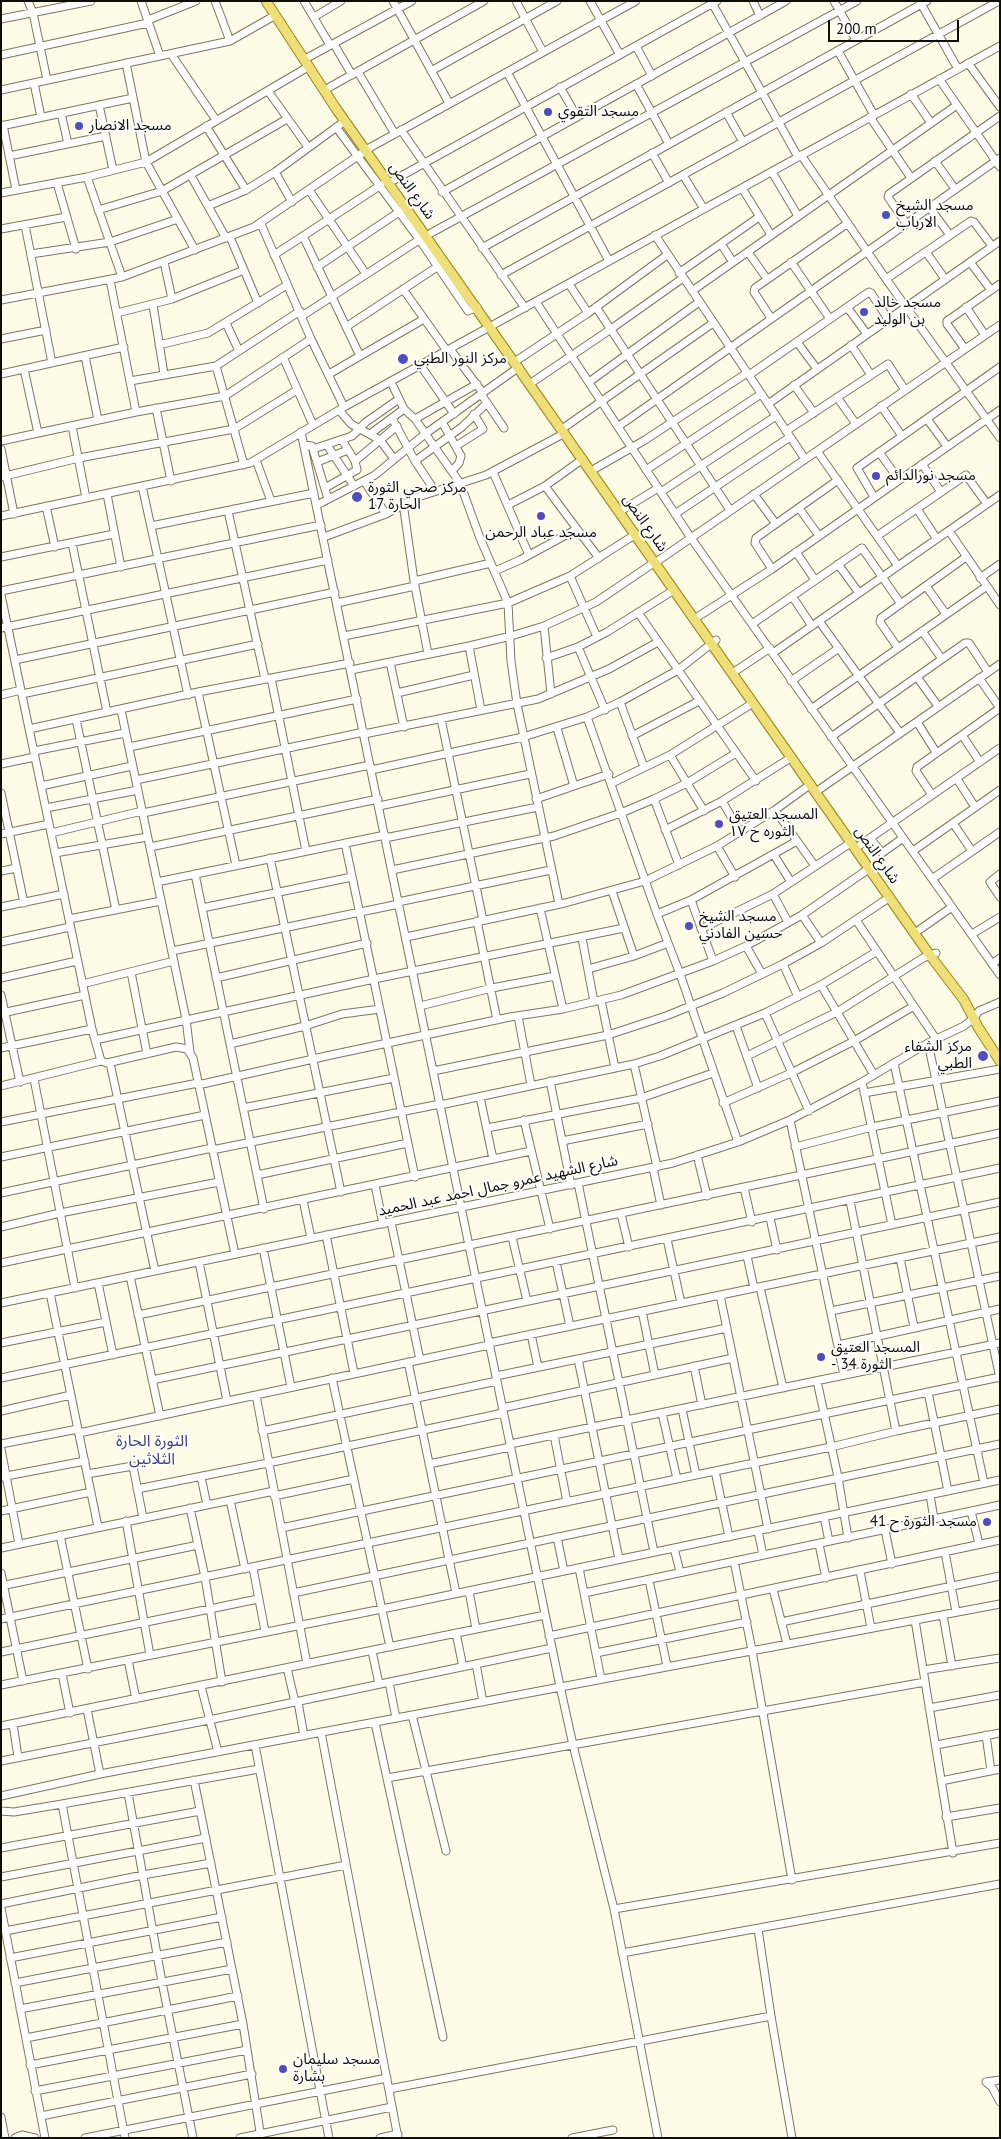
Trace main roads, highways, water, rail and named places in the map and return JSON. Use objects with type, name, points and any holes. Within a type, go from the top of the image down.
[{"type":"main road","name":"شارع النص","points":[[266,1],[274,16],[328,88],[368,149]]},
{"type":"main road","name":"شارع النص","points":[[272,1],[345,121],[391,180],[459,289],[492,325]]},
{"type":"main road","name":"شارع النص","points":[[391,180],[403,210],[492,325],[564,429],[596,468],[600,479],[636,534],[699,616],[753,702],[811,784],[856,843]]},
{"type":"main road","name":"شارع النص","points":[[519,363],[534,381],[583,459],[624,509],[674,590],[737,670],[820,789],[890,897],[968,998],[975,1016],[1000,1061]]},
{"type":"main road","name":"شارع النص","points":[[868,862],[919,930],[933,953]]},
{"type":"main road","name":"شارع النص","points":[[975,1016],[998,1048]]},
{"type":"place","name":"مسجد التقوي","points":[[548,112]]},
{"type":"place","name":"مسجد الانصار","points":[[79,126]]},
{"type":"place","name":"مسجد الشيخ الارباب","points":[[886,215]]},
{"type":"place","name":"مسجد خالد بن الوليد","points":[[864,312]]},
{"type":"place","name":"مركز النور الطبي","points":[[403,359]]},
{"type":"place","name":"مسجد نورالدائم","points":[[876,476]]},
{"type":"place","name":"مركز صحي الثورة الحارة 17","points":[[357,497]]},
{"type":"place","name":"مسجد عباد الرحمن","points":[[541,516]]},
{"type":"place","name":"المسجد العتيق الثوره ح ١٧","points":[[719,824]]},
{"type":"place","name":"مسجد الشيخ حسين الفادني","points":[[689,926]]},
{"type":"place","name":"مركز الشفاء الطبي","points":[[983,1056]]},
{"type":"place","name":"المسجد العتيق - الثورة 34","points":[[821,1357]]},
{"type":"place","name":"مسجد الثورة ح 41","points":[[987,1522]]},
{"type":"place","name":"مسجد سليمان بشارة","points":[[283,2069]]},
{"type":"district","name":"الثورة الحارة الثلاثين","points":[[152,1450]]}]
